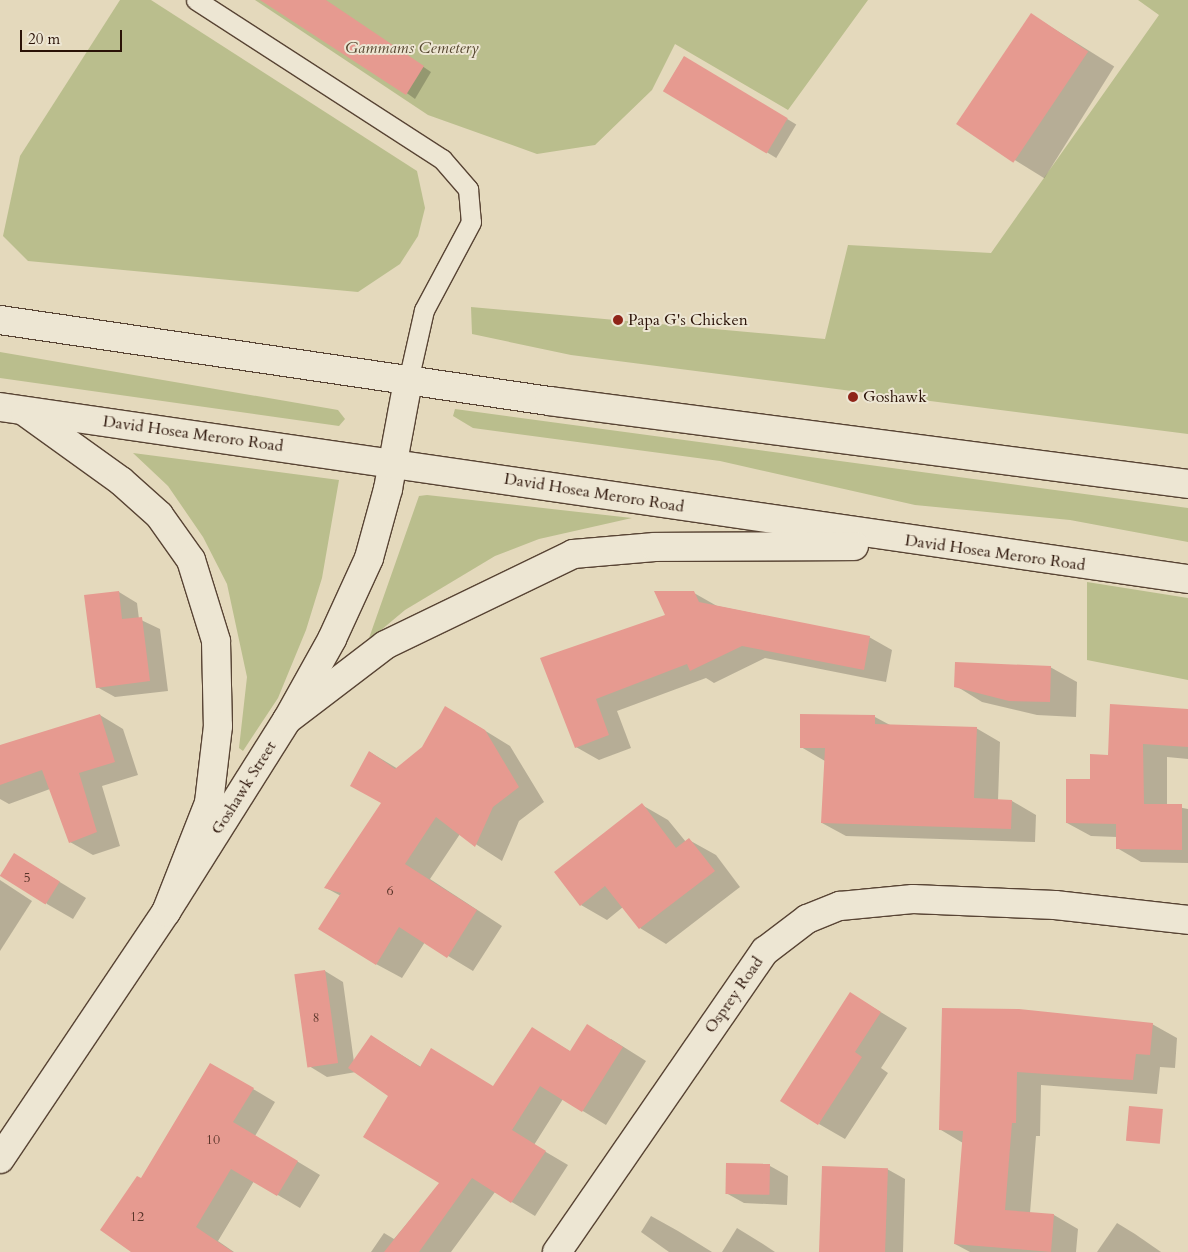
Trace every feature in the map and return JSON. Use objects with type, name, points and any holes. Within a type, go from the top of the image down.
[{"type":"main road","points":[[0,320],[408,381],[1188,484]]},
{"type":"main road","name":"Goshawk Street","points":[[0,1159],[166,912],[286,720],[332,639],[369,558],[408,381]]},
{"type":"main road","points":[[11,408],[121,481],[159,515],[191,560],[216,642],[218,726],[209,803],[166,912]]},
{"type":"main road","name":"David Hosea Meroro Road","points":[[11,408],[391,462],[941,546],[1188,578]]},
{"type":"main road","points":[[286,720],[385,645],[573,554],[655,547],[941,546]]},
{"type":"main road","name":"Osprey Road","points":[[558,1252],[765,952],[807,919],[840,906],[913,898],[1055,905],[1188,920]]},
{"type":"lane","points":[[196,0],[442,159],[468,189],[471,222],[424,310],[408,381]]},
{"type":"green space","points":[[120,0],[151,0],[417,171],[425,208],[418,236],[400,264],[358,292],[28,261],[3,236],[20,156]]},
{"type":"green space","name":"Gammams Cemetery","points":[[255,0],[868,0],[788,110],[675,44],[652,90],[595,145],[537,154],[428,115]]},
{"type":"green space","points":[[1138,0],[1188,0],[1188,434],[571,355],[472,334],[471,307],[825,339],[848,245],[991,253],[1159,15]]},
{"type":"green space","points":[[0,352],[338,410],[345,419],[339,426],[0,378]]},
{"type":"green space","points":[[455,409],[1188,508],[1188,542],[1070,520],[915,505],[720,461],[473,428],[453,416]]},
{"type":"green space","points":[[133,453],[339,480],[322,578],[306,630],[278,698],[243,751],[239,748],[247,677],[227,584],[203,537],[168,486]]},
{"type":"green space","points":[[427,495],[632,518],[539,539],[495,556],[405,610],[368,641],[419,496]]},
{"type":"green space","points":[[1087,582],[1188,598],[1188,680],[1087,660]]},
{"type":"building","points":[[260,0],[326,0],[424,66],[406,95]]},
{"type":"building","points":[[1031,13],[1088,52],[1013,163],[956,124]]},
{"type":"building","points":[[684,56],[788,118],[767,153],[663,91]]},
{"type":"building","points":[[119,591],[122,619],[142,617],[150,681],[96,688],[84,595]]},
{"type":"building","points":[[654,591],[694,591],[699,602],[870,636],[864,670],[742,646],[690,671],[687,664],[596,699],[609,735],[575,748],[540,658],[665,615]]},
{"type":"building","points":[[955,662],[1051,666],[1050,702],[1009,701],[954,687]]},
{"type":"building","points":[[1110,704],[1188,709],[1188,747],[1143,744],[1144,804],[1182,804],[1182,850],[1116,849],[1116,824],[1066,823],[1066,779],[1090,779],[1090,754],[1108,755]]},
{"type":"building","points":[[445,706],[485,730],[519,787],[493,807],[475,847],[436,817],[405,864],[477,910],[447,958],[399,927],[376,965],[318,929],[341,893],[324,888],[381,803],[350,786],[369,751],[395,769],[422,747]]},
{"type":"building","points":[[100,714],[115,762],[79,773],[97,832],[69,843],[42,770],[0,785],[0,745]]},
{"type":"building","points":[[800,714],[875,715],[875,724],[977,727],[974,798],[1012,800],[1011,829],[821,823],[825,748],[800,748]]},
{"type":"building","points":[[642,803],[676,848],[689,838],[715,871],[639,929],[605,886],[580,906],[554,872]]},
{"type":"building","points":[[14,853],[60,882],[45,905],[0,876]]},
{"type":"building","points":[[325,970],[338,1063],[307,1067],[294,974]]},
{"type":"building","points":[[850,992],[881,1012],[855,1052],[862,1057],[818,1125],[780,1101]]},
{"type":"building","points":[[942,1008],[1019,1009],[1153,1023],[1150,1055],[1136,1054],[1133,1080],[1017,1072],[1016,1123],[1012,1123],[1005,1210],[1054,1214],[1051,1252],[954,1244],[963,1131],[939,1130]]},
{"type":"building","points":[[587,1024],[623,1047],[582,1112],[540,1086],[512,1130],[546,1151],[511,1203],[472,1178],[419,1252],[384,1252],[439,1183],[363,1137],[388,1096],[348,1068],[371,1035],[420,1067],[431,1048],[493,1086],[532,1027],[570,1051]]},
{"type":"building","points":[[210,1063],[254,1088],[233,1122],[298,1161],[277,1196],[231,1169],[196,1227],[233,1252],[131,1252],[100,1230],[137,1176],[141,1178]]},
{"type":"building","points":[[1129,1106],[1163,1109],[1160,1144],[1126,1141]]},
{"type":"building","points":[[726,1163],[770,1164],[769,1195],[725,1194]]},
{"type":"building","points":[[822,1166],[888,1168],[885,1252],[819,1252]]},
{"type":"place","name":"Papa G's Chicken","points":[[618,320]]},
{"type":"place","name":"Goshawk","points":[[853,397]]}]
